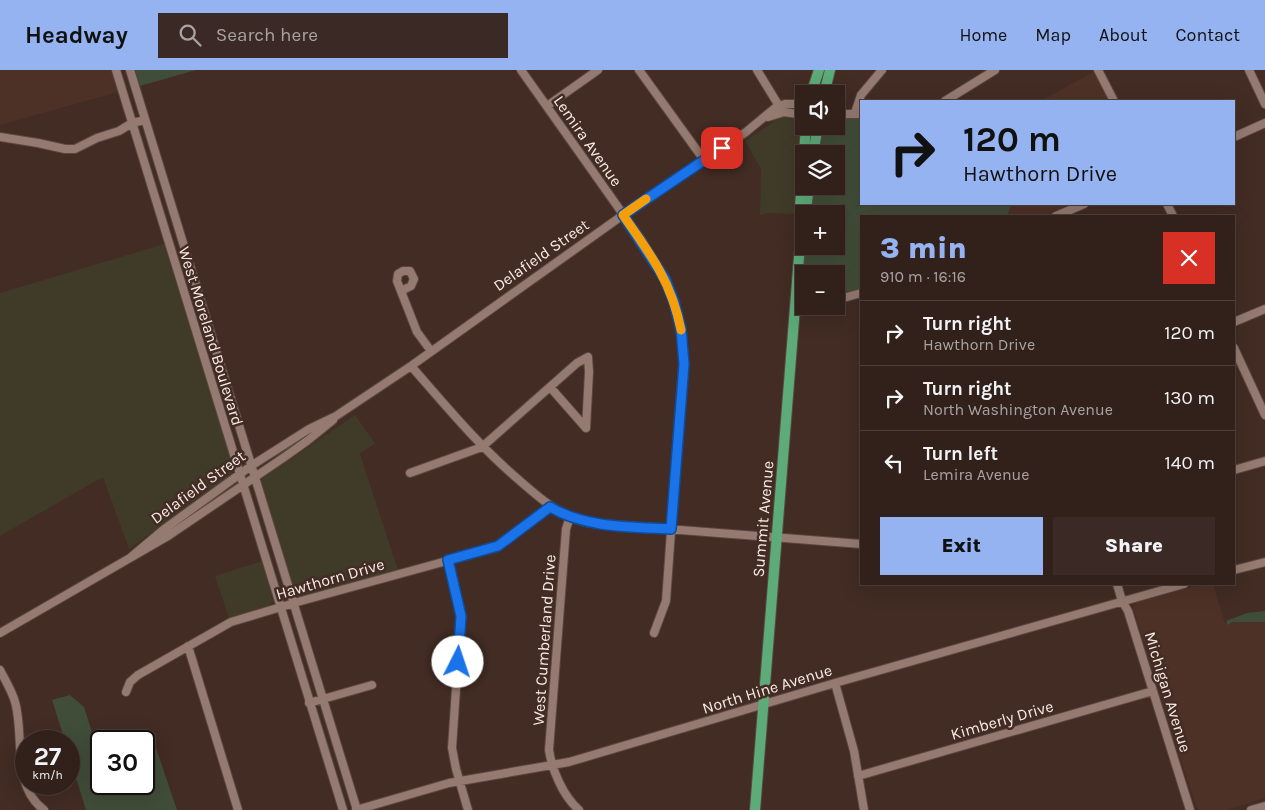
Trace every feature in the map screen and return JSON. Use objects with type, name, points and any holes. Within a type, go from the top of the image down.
[{"type":"main road","points":[[814,85],[819,70]]},
{"type":"main road","points":[[826,85],[830,70]]},
{"type":"main road","name":"Summit Avenue","points":[[800,205],[805,135]]},
{"type":"main road","name":"Summit Avenue","points":[[755,810],[799,255]]},
{"type":"street","name":"West Moreland Boulevard","points":[[116,70],[343,810]]},
{"type":"street","name":"West Moreland Boulevard","points":[[130,70],[356,810]]},
{"type":"street","name":"Lemira Avenue","points":[[521,70],[623,215],[665,279],[673,299],[681,329],[684,364],[666,600],[654,633]]},
{"type":"street","points":[[547,106],[598,70]]},
{"type":"street","points":[[639,70],[704,160]]},
{"type":"street","points":[[757,70],[779,106],[795,105]]},
{"type":"street","points":[[860,100],[861,95],[882,70]]},
{"type":"street","points":[[947,100],[996,70]]},
{"type":"street","points":[[1098,70],[1113,100]]},
{"type":"street","points":[[1249,70],[1265,104]]},
{"type":"street","points":[[845,114],[858,114],[860,101]]},
{"type":"street","name":"Delafield Street","points":[[0,633],[131,557],[251,466],[302,434],[336,416],[411,366],[779,106]]},
{"type":"street","name":"Delafield Street","points":[[763,118],[784,112],[795,114]]},
{"type":"street","points":[[0,137],[65,149],[75,149],[97,138],[145,120]]},
{"type":"street","points":[[1235,137],[1265,123]]},
{"type":"street","points":[[154,195],[167,191]]},
{"type":"street","points":[[1068,214],[1082,205]]},
{"type":"street","points":[[172,254],[184,250]]},
{"type":"street","points":[[401,291],[417,332],[431,351]]},
{"type":"street","points":[[845,297],[860,293]]},
{"type":"street","points":[[1235,322],[1265,309]]},
{"type":"street","points":[[193,322],[206,318]]},
{"type":"street","points":[[1235,350],[1265,416]]},
{"type":"street","points":[[410,473],[482,447],[577,363],[588,357],[586,428],[550,387]]},
{"type":"street","points":[[411,366],[482,447],[550,507],[570,517],[590,523],[860,544]]},
{"type":"street","points":[[215,392],[227,388]]},
{"type":"street","name":"Delafield Street","points":[[165,533],[255,478],[307,441],[336,416]]},
{"type":"street","points":[[224,423],[237,419]]},
{"type":"street","points":[[302,434],[307,441]]},
{"type":"street","points":[[277,450],[283,458]]},
{"type":"street","points":[[1235,470],[1265,461]]},
{"type":"street","points":[[212,495],[218,502]]},
{"type":"street","name":"Hawthorn Drive","points":[[126,692],[133,678],[231,622],[498,546],[550,507]]},
{"type":"street","points":[[254,522],[267,517]]},
{"type":"street","name":"West Cumberland Drive","points":[[570,517],[566,529],[550,755],[566,795],[579,810]]},
{"type":"street","points":[[266,562],[279,558]]},
{"type":"street","points":[[448,560],[461,616],[452,739],[453,756],[468,810]]},
{"type":"street","points":[[1235,570],[1265,562]]},
{"type":"street","name":"Michigan Avenue","points":[[1117,585],[1122,601],[1128,611],[1190,810]]},
{"type":"street","name":"North Hine Avenue","points":[[356,810],[460,781],[553,765],[1180,585]]},
{"type":"street","points":[[188,646],[238,810]]},
{"type":"street","points":[[0,670],[15,701],[24,779],[28,792],[44,810]]},
{"type":"street","points":[[835,683],[854,751],[864,810]]},
{"type":"street","points":[[310,703],[372,684]]},
{"type":"street","name":"Kimberly Drive","points":[[858,776],[1153,691]]},
{"type":"street","points":[[336,790],[349,786]]},
{"type":"street","points":[[1251,810],[1265,806]]},
{"type":"shaded area","points":[[0,70],[111,70],[118,92],[0,125]]},
{"type":"shaded area","points":[[1093,72],[1109,100],[1043,100]]},
{"type":"shaded area","points":[[782,116],[795,117],[795,135],[801,135],[800,145],[795,145],[795,214],[768,213],[760,215],[761,169],[745,141]]},
{"type":"shaded area","points":[[1012,205],[1073,205],[1049,215],[1007,215]]},
{"type":"shaded area","points":[[164,244],[229,454],[233,468],[232,474],[129,549],[103,477],[0,536],[0,293]]},
{"type":"shaded area","points":[[355,415],[375,443],[360,454],[398,570],[296,597],[294,596],[260,480]]},
{"type":"shaded area","points":[[262,561],[273,601],[268,606],[229,618],[215,576]]},
{"type":"shaded area","points":[[1199,585],[1213,585],[1225,623],[1265,612],[1265,798],[1226,810],[1198,810],[1173,737],[1133,607],[1136,602]]},
{"type":"green space","points":[[135,70],[196,70],[140,86]]},
{"type":"green space","points":[[845,117],[860,118],[860,205],[1012,205],[1007,215],[860,215],[860,289],[845,293],[845,265],[803,265],[803,255],[845,255],[845,205],[810,205],[812,195],[845,195],[845,145],[818,145],[820,135],[845,135]]},
{"type":"green space","points":[[1265,611],[1265,622],[1232,622],[1228,625],[1226,621],[1247,613]]},
{"type":"green space","points":[[70,695],[84,707],[91,730],[90,795],[155,795],[155,745],[177,810],[86,810],[80,791],[80,730],[62,730],[52,700]]},
{"type":"slow traffic","points":[[646,199],[623,215],[665,279],[671,292],[681,330]]},
{"type":"route","points":[[458,662],[461,616],[448,560],[498,546],[550,507],[565,516],[590,523],[671,529],[684,364],[681,329],[671,292],[665,279],[623,215],[722,148]]}]
